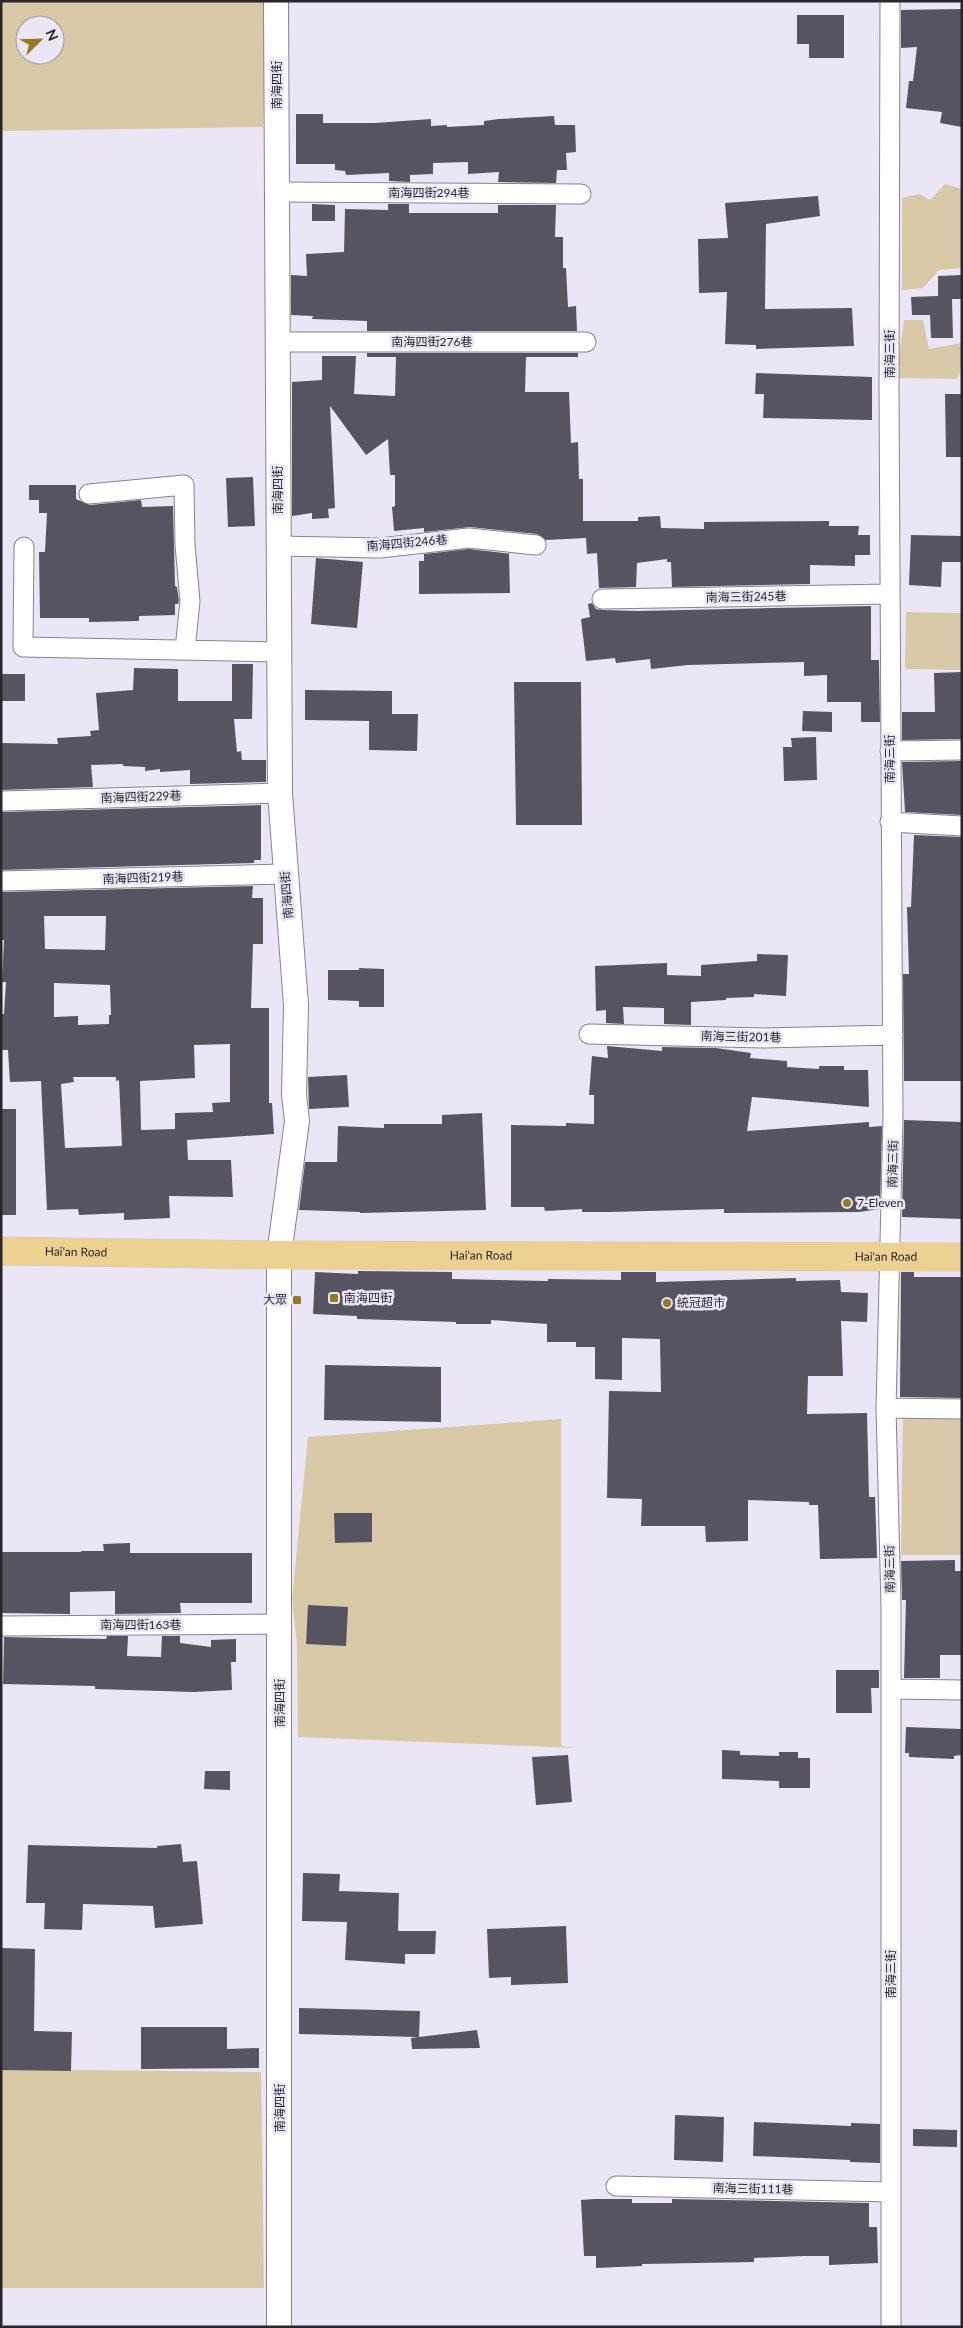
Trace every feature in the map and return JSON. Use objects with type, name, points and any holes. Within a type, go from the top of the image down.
[{"type":"main road","name":"Hai'an Road","points":[[1,1251],[279,1255],[962,1256]]},
{"type":"street","name":"南海四街","points":[[276,1],[280,793],[284,874],[296,1005],[294,1095],[297,1120],[279,1255],[279,2327]]},
{"type":"street","name":"南海三街","points":[[890,1],[890,822],[893,1035],[891,1256],[886,1408],[891,1689],[891,2327]]},
{"type":"street","name":"南海四街294巷","points":[[277,192],[581,194]]},
{"type":"street","name":"南海四街276巷","points":[[277,342],[586,342]]},
{"type":"street","points":[[89,494],[184,485],[185,545],[190,601],[186,650]]},
{"type":"street","name":"南海四街246巷","points":[[278,546],[380,548],[469,538],[536,545]]},
{"type":"street","points":[[24,548],[23,647],[278,652]]},
{"type":"street","name":"南海三街245巷","points":[[602,599],[890,594]]},
{"type":"street","points":[[890,751],[962,750]]},
{"type":"street","name":"南海四街229巷","points":[[3,801],[280,793]]},
{"type":"street","points":[[890,822],[962,826]]},
{"type":"street","name":"南海四街219巷","points":[[1,881],[284,874]]},
{"type":"street","name":"南海三街201巷","points":[[590,1034],[764,1038],[893,1035]]},
{"type":"street","points":[[886,1408],[962,1409]]},
{"type":"street","name":"南海四街163巷","points":[[2,1626],[280,1624]]},
{"type":"street","points":[[891,1689],[962,1690]]},
{"type":"street","name":"南海三街111巷","points":[[616,2186],[891,2192]]},
{"type":"shaded area","points":[[1,1],[266,1],[263,127],[1,131]]},
{"type":"shaded area","points":[[945,184],[962,189],[962,268],[939,270],[923,288],[902,290],[902,198],[919,194],[930,200]]},
{"type":"shaded area","points":[[904,320],[923,320],[929,349],[961,343],[961,368],[957,379],[896,378]]},
{"type":"shaded area","points":[[906,612],[962,613],[962,670],[905,669]]},
{"type":"shaded area","points":[[903,1409],[962,1413],[962,1555],[901,1555]]},
{"type":"shaded area","points":[[561,1419],[561,1746],[578,1748],[298,1737],[297,1645],[292,1599],[308,1437]]},
{"type":"shaded area","points":[[1,2069],[261,2072],[264,2288],[1,2288]]},
{"type":"building","points":[[962,9],[962,127],[940,123],[942,112],[906,108],[909,81],[913,81],[917,47],[901,48],[901,10]]},
{"type":"building","points":[[797,15],[844,15],[844,58],[809,58],[809,44],[797,44]]},
{"type":"building","points":[[296,114],[323,114],[323,123],[375,123],[431,119],[431,126],[447,125],[447,127],[484,125],[484,121],[499,119],[554,116],[555,125],[575,125],[576,152],[566,153],[567,170],[557,170],[556,183],[498,182],[499,172],[468,174],[468,162],[433,163],[433,174],[410,175],[410,182],[389,181],[389,173],[346,175],[345,171],[335,170],[335,164],[296,164]]},
{"type":"building","points":[[818,196],[820,216],[766,224],[765,309],[852,308],[854,346],[756,349],[756,345],[725,344],[727,292],[699,293],[698,239],[728,238],[725,203]]},
{"type":"building","points":[[312,204],[335,205],[335,221],[312,221]]},
{"type":"building","points":[[388,204],[409,204],[409,213],[498,213],[498,205],[556,205],[555,237],[563,237],[563,268],[566,268],[568,307],[576,306],[577,331],[367,331],[367,321],[312,319],[313,316],[291,315],[291,275],[307,276],[306,254],[344,252],[345,209],[388,210]]},
{"type":"building","points":[[962,275],[962,299],[952,299],[953,338],[931,338],[930,315],[912,315],[911,297],[938,296],[938,276]]},
{"type":"building","points":[[367,353],[578,353],[578,357],[526,357],[525,392],[569,392],[571,443],[578,442],[579,479],[583,479],[583,521],[638,521],[638,517],[660,516],[661,528],[704,529],[704,522],[829,521],[829,526],[859,526],[858,535],[870,535],[870,555],[855,555],[855,566],[810,565],[810,584],[672,587],[671,562],[667,562],[667,559],[637,563],[636,587],[599,588],[597,553],[587,554],[586,538],[546,540],[537,534],[470,527],[424,532],[424,528],[394,531],[392,507],[395,506],[395,475],[390,475],[388,439],[366,455],[330,406],[335,508],[328,509],[329,518],[312,519],[312,513],[292,516],[292,382],[322,380],[322,356],[356,356],[354,394],[395,396],[396,357],[367,357]]},
{"type":"building","points":[[756,373],[872,377],[872,420],[763,418],[764,394],[755,394]]},
{"type":"building","points":[[945,394],[962,394],[962,457],[946,457]]},
{"type":"building","points":[[253,477],[255,526],[228,527],[226,478]]},
{"type":"building","points":[[29,485],[76,485],[76,499],[90,505],[141,500],[142,507],[173,506],[175,586],[177,587],[179,601],[178,604],[175,604],[175,615],[139,616],[139,621],[89,622],[89,618],[40,618],[39,552],[45,552],[47,513],[39,513],[39,500],[29,500]]},
{"type":"building","points":[[911,535],[962,536],[962,562],[942,562],[941,587],[909,585]]},
{"type":"building","points":[[469,549],[512,554],[509,554],[510,593],[419,594],[419,561],[424,561],[424,554]]},
{"type":"building","points":[[316,558],[363,562],[357,628],[311,624]]},
{"type":"building","points":[[592,603],[596,609],[639,611],[871,606],[871,660],[879,660],[880,722],[861,722],[861,702],[827,702],[827,675],[804,676],[804,662],[688,665],[651,669],[650,659],[616,663],[615,658],[586,661],[581,619],[590,617],[588,604]]},
{"type":"building","points":[[232,664],[253,664],[252,719],[234,719],[237,752],[241,751],[242,760],[266,760],[266,782],[190,784],[190,770],[160,772],[160,769],[145,771],[145,767],[123,766],[123,764],[91,765],[93,787],[1,790],[1,743],[58,744],[57,738],[91,736],[90,731],[99,730],[96,693],[133,690],[134,668],[178,669],[178,701],[232,701]]},
{"type":"building","points":[[962,672],[962,739],[902,740],[902,712],[935,712],[934,673]]},
{"type":"building","points":[[2,674],[25,674],[25,701],[2,701]]},
{"type":"building","points":[[514,682],[581,682],[582,825],[516,825]]},
{"type":"building","points":[[305,690],[392,691],[392,714],[418,714],[417,751],[369,750],[369,721],[305,720]]},
{"type":"building","points":[[803,711],[832,712],[832,732],[802,731]]},
{"type":"building","points":[[816,737],[817,780],[784,781],[783,747],[792,747],[791,738]]},
{"type":"building","points":[[962,761],[962,815],[905,812],[902,762]]},
{"type":"building","points":[[261,805],[261,860],[254,860],[254,863],[1,870],[1,812]]},
{"type":"building","points":[[914,835],[962,837],[962,1081],[904,1081],[903,974],[909,974],[907,907],[911,907]]},
{"type":"building","points":[[253,886],[252,898],[263,898],[263,944],[253,944],[251,1008],[269,1008],[269,1103],[272,1103],[274,1134],[187,1140],[188,1160],[231,1160],[233,1197],[169,1196],[170,1218],[124,1220],[124,1213],[79,1215],[78,1209],[47,1210],[41,1081],[10,1082],[8,1050],[1,1050],[1,1014],[4,1014],[6,982],[2,982],[4,940],[1,940],[1,892]],"holes":[[[44,916],[106,916],[105,950],[45,949]],[[54,983],[110,985],[111,1015],[109,1015],[109,1024],[78,1025],[78,1016],[54,1017]],[[230,1044],[230,1102],[212,1103],[213,1112],[175,1113],[175,1129],[141,1130],[140,1081],[195,1078],[194,1045]],[[73,1077],[116,1077],[116,1081],[119,1080],[122,1146],[65,1148],[61,1084],[74,1082]]]},
{"type":"building","points":[[757,954],[788,955],[786,996],[754,994],[754,997],[691,1002],[691,1025],[664,1024],[664,1008],[623,1007],[624,1024],[606,1023],[606,1010],[596,1011],[595,966],[667,963],[667,975],[701,976],[701,965],[757,961]]},
{"type":"building","points":[[359,968],[384,969],[384,1007],[359,1007],[359,1001],[328,1000],[328,970],[359,970]]},
{"type":"building","points":[[607,1046],[662,1051],[662,1047],[716,1048],[751,1053],[750,1058],[787,1061],[787,1067],[819,1069],[819,1066],[844,1066],[844,1070],[868,1070],[869,1107],[752,1097],[747,1131],[869,1122],[869,1127],[882,1126],[880,1209],[859,1212],[724,1213],[724,1209],[582,1212],[582,1209],[545,1211],[544,1207],[511,1207],[511,1125],[566,1126],[566,1123],[594,1124],[594,1095],[589,1095],[592,1056],[608,1058]]},
{"type":"building","points":[[347,1075],[349,1107],[309,1109],[308,1077]]},
{"type":"building","points":[[1,1109],[16,1109],[16,1215],[1,1215]]},
{"type":"building","points":[[482,1113],[486,1210],[360,1213],[299,1210],[305,1162],[337,1162],[338,1126],[384,1128],[384,1124],[442,1124],[442,1115]]},
{"type":"building","points":[[904,1120],[962,1122],[962,1219],[902,1217]]},
{"type":"building","points":[[358,1271],[452,1272],[452,1279],[548,1281],[548,1279],[621,1280],[621,1272],[656,1272],[656,1282],[796,1278],[796,1281],[840,1280],[841,1292],[868,1293],[867,1322],[841,1321],[843,1376],[808,1376],[807,1414],[867,1413],[869,1497],[875,1497],[877,1558],[820,1559],[818,1505],[809,1505],[809,1502],[748,1500],[748,1541],[706,1542],[705,1526],[641,1526],[642,1499],[607,1498],[609,1391],[661,1392],[660,1339],[622,1338],[622,1380],[595,1379],[595,1347],[576,1347],[576,1342],[547,1342],[547,1324],[491,1320],[491,1324],[456,1324],[456,1322],[357,1319],[357,1316],[313,1314],[315,1272],[358,1274]]},
{"type":"building","points":[[901,1272],[914,1272],[914,1277],[962,1277],[962,1398],[900,1397]]},
{"type":"building","points":[[325,1365],[441,1367],[441,1422],[324,1420]]},
{"type":"building","points":[[334,1513],[372,1513],[372,1542],[335,1543]]},
{"type":"building","points":[[130,1543],[130,1553],[252,1553],[252,1603],[180,1603],[181,1613],[115,1614],[115,1591],[70,1592],[70,1614],[1,1613],[1,1552],[104,1551],[103,1544]]},
{"type":"building","points":[[955,1560],[955,1571],[962,1571],[962,1655],[940,1655],[940,1678],[904,1678],[906,1600],[902,1600],[901,1561]]},
{"type":"building","points":[[308,1605],[348,1607],[346,1646],[306,1644]]},
{"type":"building","points":[[107,1636],[128,1636],[127,1656],[161,1657],[162,1636],[180,1636],[180,1643],[211,1647],[211,1640],[236,1639],[236,1662],[231,1662],[232,1690],[194,1692],[95,1689],[95,1686],[3,1684],[4,1637],[106,1639]]},
{"type":"building","points":[[836,1670],[879,1670],[879,1688],[871,1688],[872,1713],[836,1713]]},
{"type":"building","points":[[906,1727],[962,1729],[962,1755],[954,1756],[954,1759],[909,1757],[909,1753],[905,1753]]},
{"type":"building","points":[[722,1750],[740,1751],[740,1755],[779,1756],[779,1752],[798,1752],[798,1758],[810,1758],[810,1788],[779,1788],[779,1781],[722,1779]]},
{"type":"building","points":[[568,1755],[572,1802],[536,1805],[532,1757]]},
{"type":"building","points":[[205,1771],[230,1771],[230,1790],[204,1789]]},
{"type":"building","points":[[181,1844],[183,1862],[197,1861],[203,1924],[155,1928],[153,1906],[83,1904],[82,1930],[44,1929],[45,1903],[26,1903],[28,1845],[157,1848],[157,1846]]},
{"type":"building","points":[[303,1873],[340,1874],[339,1891],[399,1893],[398,1931],[436,1931],[435,1954],[405,1954],[405,1964],[345,1960],[347,1922],[302,1921]]},
{"type":"building","points":[[566,1926],[568,1983],[511,1985],[511,1977],[489,1978],[487,1929]]},
{"type":"building","points":[[1,1948],[35,1949],[34,2031],[72,2032],[71,2071],[1,2070]]},
{"type":"building","points":[[299,2008],[420,2011],[419,2037],[477,2030],[480,2048],[412,2049],[411,2038],[418,2037],[299,2034]]},
{"type":"building","points":[[141,2027],[227,2027],[227,2049],[259,2048],[259,2068],[141,2069]]},
{"type":"building","points":[[675,2115],[724,2117],[723,2162],[674,2160]]},
{"type":"building","points":[[754,2122],[851,2126],[851,2123],[880,2124],[880,2163],[753,2156]]},
{"type":"building","points":[[913,2129],[957,2130],[957,2147],[913,2146]]},
{"type":"building","points":[[632,2199],[632,2203],[672,2203],[672,2199],[869,2203],[869,2227],[877,2227],[878,2263],[829,2265],[829,2256],[804,2256],[754,2258],[754,2262],[642,2264],[642,2266],[596,2268],[596,2256],[584,2256],[581,2200]]},
{"type":"place","name":"7-Eleven","points":[[847,1203]]},
{"type":"place","name":"南海四街","points":[[334,1298]]},
{"type":"place","name":"大眾","points":[[297,1300]]},
{"type":"place","name":"統冠超市","points":[[667,1303]]}]
